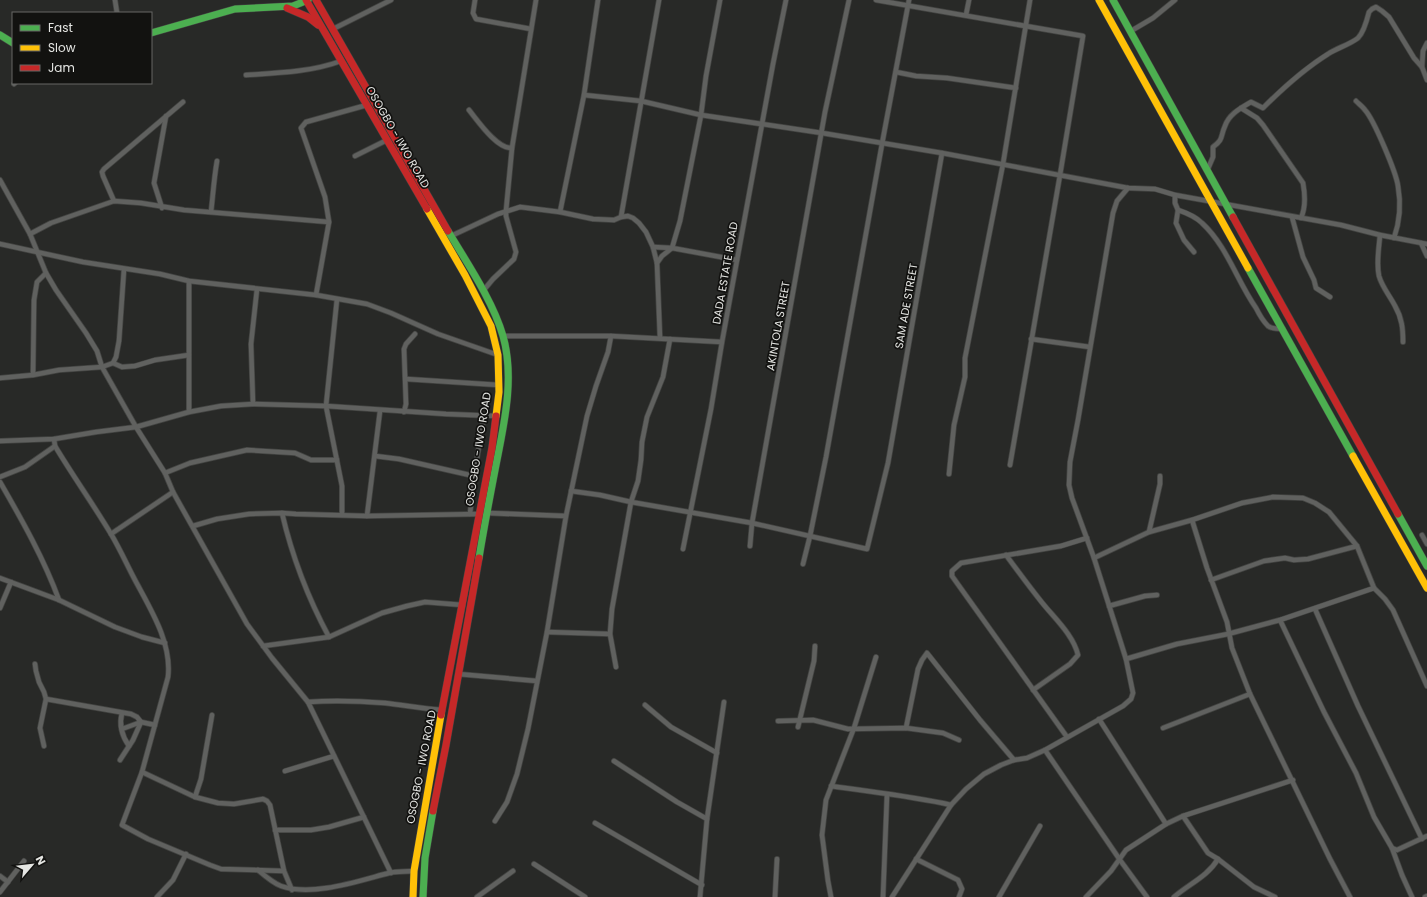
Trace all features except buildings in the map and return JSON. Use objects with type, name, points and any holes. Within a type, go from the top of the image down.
[{"type":"main road","name":"OSOGBO - IWO ROAD","points":[[307,0],[478,299],[491,326],[498,355],[499,385],[483,514],[445,752],[424,853],[422,897]]},
{"type":"main road","points":[[152,33],[235,9],[293,6],[307,0]]},
{"type":"main road","name":"OSOGBO - IWO ROAD","points":[[316,0],[483,291],[506,346],[508,370],[504,422],[463,605],[414,871],[413,897]]},
{"type":"main road","points":[[1099,0],[1427,588]]},
{"type":"main road","points":[[1113,0],[1427,566]]},
{"type":"main road","points":[[283,7],[308,17],[323,30]]},
{"type":"main road","points":[[0,35],[12,42]]},
{"type":"street","points":[[115,0],[117,12]]},
{"type":"street","points":[[333,29],[391,0]]},
{"type":"street","points":[[475,0],[474,13],[476,19],[531,28]]},
{"type":"street","points":[[483,291],[516,256],[506,211],[512,148],[536,0]]},
{"type":"street","points":[[560,212],[584,95],[598,0]]},
{"type":"street","points":[[621,217],[659,0]]},
{"type":"street","points":[[657,262],[672,248],[680,221],[701,115],[706,76],[720,0]]},
{"type":"street","name":"DADA ESTATE ROAD","points":[[683,549],[689,512],[711,409],[737,260],[786,0]]},
{"type":"street","name":"AKINTOLA STREET","points":[[750,546],[752,523],[825,112],[849,0]]},
{"type":"street","points":[[876,0],[1083,36],[1010,465]]},
{"type":"street","points":[[803,564],[828,449],[882,144],[910,0]]},
{"type":"street","points":[[966,16],[969,0]]},
{"type":"street","points":[[949,474],[954,425],[965,377],[965,358],[1003,164],[1030,0]]},
{"type":"street","points":[[1131,31],[1153,18],[1175,0]]},
{"type":"street","points":[[1207,171],[1213,157],[1213,147],[1220,142],[1225,125],[1231,116],[1250,102],[1263,108],[1300,74],[1327,55],[1359,37],[1369,12],[1376,7],[1389,17],[1414,58],[1422,67],[1427,80]]},
{"type":"street","points":[[1422,67],[1423,51],[1427,43]]},
{"type":"street","points":[[246,75],[282,73],[331,65],[341,61]]},
{"type":"street","points":[[896,72],[916,76],[947,78],[1016,88]]},
{"type":"street","points":[[584,95],[641,101],[701,115],[942,153],[1128,188],[1155,189],[1175,195],[1341,225],[1380,235],[1427,244]]},
{"type":"street","points":[[1356,101],[1365,110],[1370,118],[1390,162],[1398,185],[1400,205],[1398,227],[1394,238]]},
{"type":"street","points":[[114,201],[103,176],[102,172],[104,169],[183,102]]},
{"type":"street","points":[[316,295],[329,222],[325,197],[301,128],[306,122],[367,105]]},
{"type":"street","points":[[1241,108],[1257,118],[1263,125],[1303,183],[1304,212],[1301,218]]},
{"type":"street","points":[[469,110],[494,139],[507,148],[512,148]]},
{"type":"street","points":[[162,208],[154,183],[166,116]]},
{"type":"street","points":[[355,156],[387,140]]},
{"type":"street","name":"SAM ADE STREET","points":[[810,536],[867,549],[888,463],[942,153]]},
{"type":"street","points":[[211,212],[214,186],[213,181],[217,161]]},
{"type":"street","points":[[0,180],[30,234],[46,273],[97,351],[102,367],[165,474],[173,492],[247,624],[272,658],[308,702],[391,873]]},
{"type":"street","points":[[892,897],[951,805],[966,789],[984,774],[1014,760],[1027,758],[1045,750],[1123,706],[1131,699],[1133,693],[1126,659],[1069,485],[1070,462],[1113,213],[1117,201],[1128,188]]},
{"type":"street","points":[[1175,195],[1175,203],[1178,210],[1176,223],[1184,240],[1194,252]]},
{"type":"street","points":[[30,234],[51,223],[114,201],[142,203],[162,208],[228,215],[283,219],[297,218],[329,222]]},
{"type":"street","points":[[451,236],[506,211],[520,207],[560,212],[593,219],[614,220],[628,216],[633,218],[646,232],[653,247],[657,262],[660,338]]},
{"type":"street","points":[[1178,210],[1193,216],[1203,223],[1216,239],[1230,261],[1261,317],[1269,326],[1283,329]]},
{"type":"street","points":[[1292,217],[1303,257],[1314,280],[1316,288],[1330,297]]},
{"type":"street","points":[[1380,235],[1378,265],[1379,276],[1382,286],[1396,307],[1402,324],[1403,342]]},
{"type":"street","points":[[1421,243],[1427,256]]},
{"type":"street","points":[[0,244],[39,253],[124,269],[160,274],[189,281],[316,295],[367,304],[391,312],[438,334],[498,355]]},
{"type":"street","points":[[653,247],[672,248],[737,260]]},
{"type":"street","points":[[0,378],[33,375],[59,370],[102,367],[113,363],[116,357],[119,341],[124,269]]},
{"type":"street","points":[[33,375],[34,300],[36,282],[46,273]]},
{"type":"street","points":[[189,281],[189,412]]},
{"type":"street","points":[[253,404],[251,344],[257,289]]},
{"type":"street","points":[[337,299],[326,406],[342,486],[342,515]]},
{"type":"street","points":[[404,412],[406,404],[406,379],[404,349],[406,344],[415,334]]},
{"type":"street","points":[[503,336],[611,336],[722,342]]},
{"type":"street","points":[[495,821],[507,802],[517,774],[528,729],[571,491],[587,416],[608,352],[611,336]]},
{"type":"street","points":[[616,667],[610,634],[612,609],[631,502],[638,481],[642,442],[647,417],[663,377],[670,339]]},
{"type":"street","points":[[1031,339],[1090,347]]},
{"type":"street","points":[[113,363],[122,367],[135,366],[155,360],[189,355]]},
{"type":"street","points":[[406,379],[499,385]]},
{"type":"street","points":[[0,441],[54,439],[136,427],[189,412],[221,406],[253,404],[326,406],[380,411],[496,416]]},
{"type":"street","points":[[367,516],[380,411]]},
{"type":"street","points":[[470,514],[474,476],[484,416]]},
{"type":"street","points":[[54,439],[55,446],[111,534],[144,596],[165,643],[169,667],[168,678],[142,772],[122,826],[210,866],[221,869],[284,871]]},
{"type":"street","points":[[0,477],[25,467],[55,446]]},
{"type":"street","points":[[165,474],[190,463],[247,450],[295,453],[311,460],[337,460]]},
{"type":"street","points":[[375,456],[474,476]]},
{"type":"street","points":[[1149,532],[1160,484],[1160,476]]},
{"type":"street","points":[[0,482],[14,505],[51,578],[59,600]]},
{"type":"street","points":[[571,491],[752,523],[810,536]]},
{"type":"street","points":[[111,534],[173,492]]},
{"type":"street","points":[[1094,558],[1149,532],[1192,520],[1216,511],[1273,497],[1302,498],[1315,503],[1329,512],[1357,546],[1374,588],[1393,610],[1427,686]]},
{"type":"street","points":[[193,526],[217,519],[249,514],[282,513],[367,516],[483,514],[566,516]]},
{"type":"street","points":[[282,513],[302,581],[329,638]]},
{"type":"street","points":[[1192,520],[1206,568],[1227,622],[1228,634],[1232,648],[1250,694],[1350,897]]},
{"type":"street","points":[[1422,535],[1427,544]]},
{"type":"street","points":[[1067,737],[952,576],[954,568],[961,563],[1062,546],[1087,538]]},
{"type":"street","points":[[1211,580],[1264,561],[1284,558],[1294,560],[1308,559],[1357,546]]},
{"type":"street","points":[[1006,555],[1072,640],[1078,656],[1070,664],[1033,690]]},
{"type":"street","points":[[0,578],[59,600],[115,627],[142,637],[165,643]]},
{"type":"street","points":[[0,608],[11,582]]},
{"type":"street","points":[[1126,659],[1177,644],[1228,634],[1280,620],[1374,588]]},
{"type":"street","points":[[1109,606],[1145,596],[1157,595]]},
{"type":"street","points":[[263,646],[329,638],[382,614],[424,602],[463,605]]},
{"type":"street","points":[[1315,609],[1355,699],[1422,839]]},
{"type":"street","points":[[1280,620],[1324,712],[1356,773],[1374,817],[1392,848],[1412,897]]},
{"type":"street","points":[[546,632],[610,634]]},
{"type":"street","points":[[798,727],[814,660],[815,646]]},
{"type":"street","points":[[906,728],[918,668],[927,653],[1014,760]]},
{"type":"street","points":[[831,897],[822,836],[826,800],[854,728],[876,657]]},
{"type":"street","points":[[35,664],[46,699],[40,728],[44,746]]},
{"type":"street","points":[[458,674],[537,681]]},
{"type":"street","points":[[1163,728],[1250,694]]},
{"type":"street","points":[[46,699],[131,714],[137,717],[141,722]]},
{"type":"street","points":[[308,702],[333,700],[385,703],[414,708],[443,710]]},
{"type":"street","points":[[700,897],[707,819],[724,702]]},
{"type":"street","points":[[645,705],[671,727],[717,753]]},
{"type":"street","points":[[122,712],[120,718],[123,738],[128,746]]},
{"type":"street","points":[[195,797],[201,779],[212,715]]},
{"type":"street","points":[[1099,719],[1166,824]]},
{"type":"street","points":[[778,721],[813,720],[848,729],[906,728],[943,733],[959,740]]},
{"type":"street","points":[[122,729],[141,722],[155,725]]},
{"type":"street","points":[[120,760],[133,740],[141,722]]},
{"type":"street","points":[[1045,750],[1147,897]]},
{"type":"street","points":[[285,771],[334,756]]},
{"type":"street","points":[[614,761],[677,802],[707,819]]},
{"type":"street","points":[[142,772],[195,797],[218,803],[234,804],[263,799],[268,801],[284,871],[292,890]]},
{"type":"street","points":[[1086,897],[1120,860],[1126,850],[1166,824],[1183,816],[1293,780]]},
{"type":"street","points":[[831,786],[887,795],[920,798],[951,805]]},
{"type":"street","points":[[883,897],[887,795]]},
{"type":"street","points":[[1183,816],[1208,853],[1254,886],[1275,897]]},
{"type":"street","points":[[275,830],[311,830],[329,828],[364,817]]},
{"type":"street","points":[[595,823],[702,885]]},
{"type":"street","points":[[998,897],[1028,849],[1040,826]]},
{"type":"street","points":[[1392,848],[1397,850],[1427,836]]},
{"type":"street","points":[[157,897],[173,880],[186,854]]},
{"type":"street","points":[[775,897],[777,859]]},
{"type":"street","points":[[1174,897],[1203,876],[1218,859]]},
{"type":"street","points":[[916,860],[958,880],[962,889],[959,897]]},
{"type":"street","points":[[0,892],[24,861]]},
{"type":"street","points":[[534,864],[585,897]]},
{"type":"street","points":[[258,870],[280,886],[292,890],[311,891],[352,885],[391,873],[414,871]]},
{"type":"street","points":[[477,897],[513,871]]},
{"type":"street","points":[[0,876],[8,882]]},
{"type":"traffic: fast","points":[[152,33],[235,9],[293,6],[308,0]]},
{"type":"traffic: fast","points":[[1113,0],[1233,217]]},
{"type":"traffic: fast","points":[[0,35],[12,42]]},
{"type":"traffic: fast","points":[[448,231],[479,282],[493,309],[503,336],[508,368],[505,417],[479,558]]},
{"type":"traffic: fast","points":[[1248,268],[1353,456]]},
{"type":"traffic: fast","points":[[1398,514],[1427,566]]},
{"type":"traffic: fast","points":[[423,897],[425,858],[433,811]]},
{"type":"traffic: slow","points":[[1099,0],[1248,268]]},
{"type":"traffic: slow","points":[[427,209],[465,275],[491,326],[498,355],[499,392],[496,416]]},
{"type":"traffic: slow","points":[[1353,456],[1427,588]]},
{"type":"traffic: slow","points":[[413,897],[414,871],[441,715]]},
{"type":"traffic: jam","points":[[306,0],[427,209]]},
{"type":"traffic: jam","points":[[316,0],[448,231]]},
{"type":"traffic: jam","points":[[287,8],[308,17],[318,25]]},
{"type":"traffic: jam","points":[[1233,217],[1398,514]]},
{"type":"traffic: jam","points":[[441,715],[492,448],[496,416]]},
{"type":"traffic: jam","points":[[433,811],[479,558]]}]
